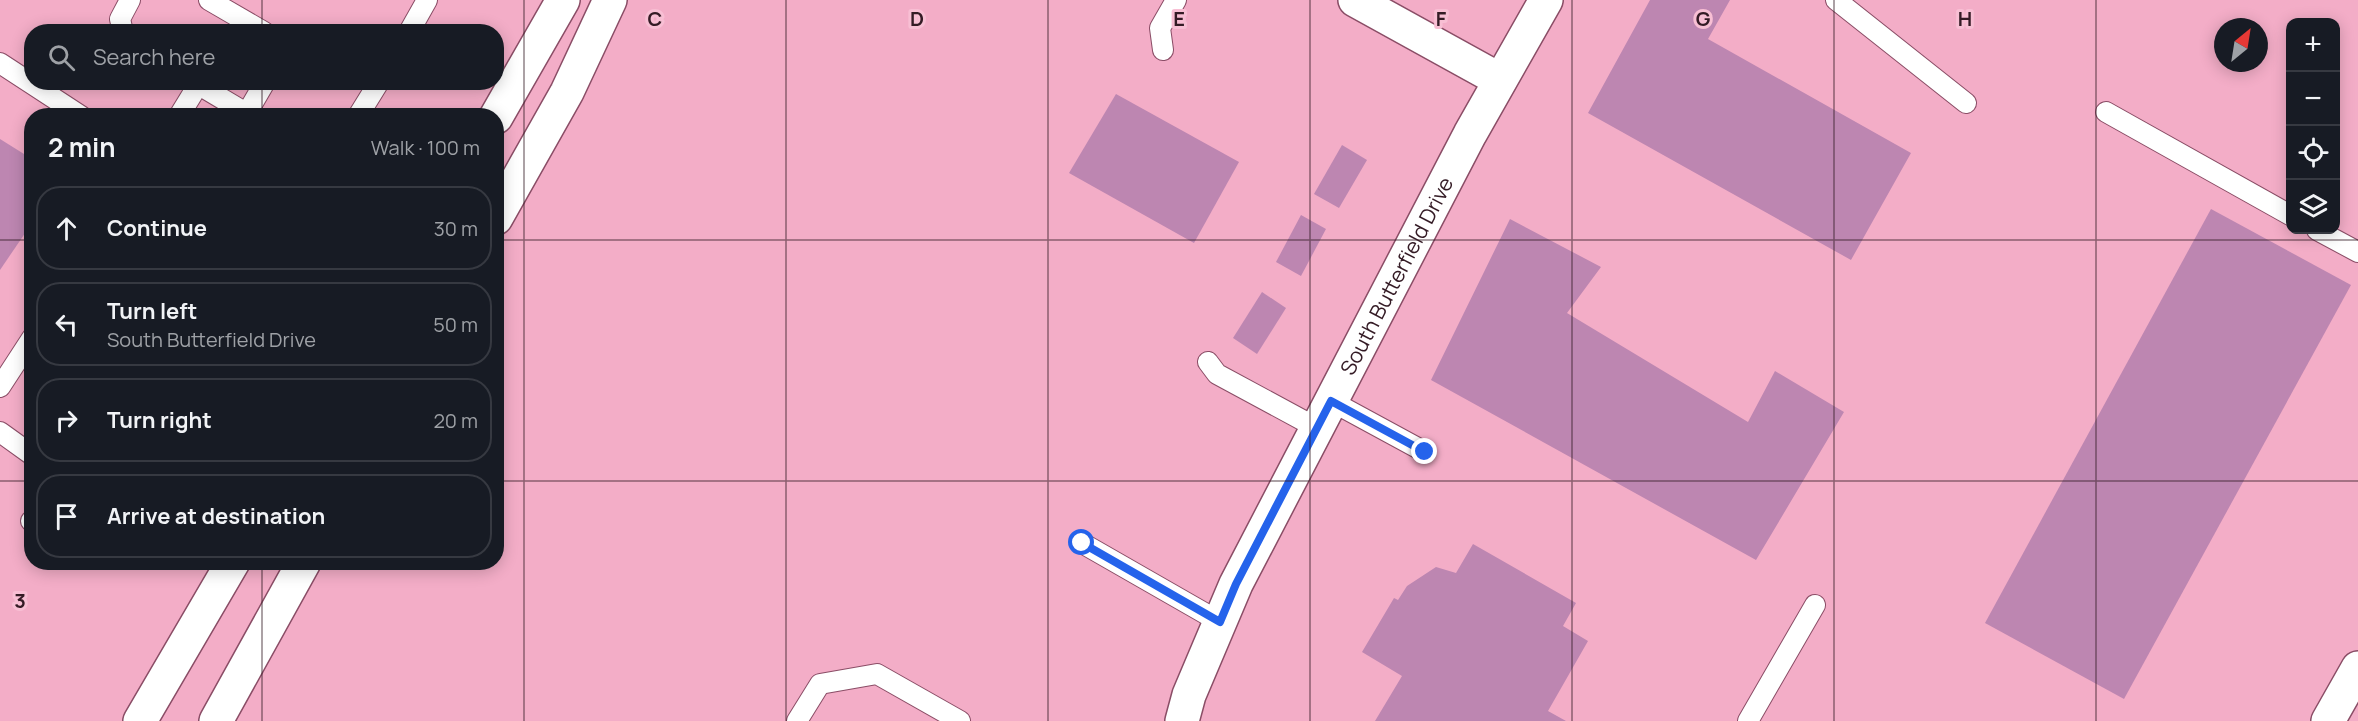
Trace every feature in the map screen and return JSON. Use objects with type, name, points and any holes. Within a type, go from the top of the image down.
[{"type":"street","points":[[504,204],[567,92],[610,0]]},
{"type":"street","points":[[1355,0],[1500,80]]},
{"type":"street","name":"South Butterfield Drive","points":[[1182,721],[1189,695],[1236,584],[1500,80],[1546,0]]},
{"type":"street","points":[[501,108],[559,2]]},
{"type":"street","points":[[141,721],[227,570]]},
{"type":"street","points":[[216,721],[300,570]]},
{"type":"street","points":[[2328,721],[2358,668]]},
{"type":"lane","points":[[121,24],[120,19],[130,0]]},
{"type":"lane","points":[[208,0],[250,24]]},
{"type":"lane","points":[[414,24],[427,0]]},
{"type":"lane","points":[[1164,50],[1161,28],[1176,0]]},
{"type":"lane","points":[[1836,0],[1966,103]]},
{"type":"lane","points":[[0,63],[24,79]]},
{"type":"lane","points":[[41,90],[69,108]]},
{"type":"lane","points":[[183,108],[193,90]]},
{"type":"lane","points":[[207,90],[238,108]]},
{"type":"lane","points":[[252,108],[261,90]]},
{"type":"lane","points":[[363,108],[374,90]]},
{"type":"lane","points":[[2106,112],[2286,212]]},
{"type":"lane","points":[[2324,234],[2358,252]]},
{"type":"lane","points":[[0,387],[24,350]]},
{"type":"lane","points":[[1208,362],[1217,374],[1425,452]]},
{"type":"lane","points":[[0,432],[24,449]]},
{"type":"lane","points":[[1082,543],[1220,622]]},
{"type":"lane","points":[[1748,721],[1815,605]]},
{"type":"lane","points":[[797,721],[820,684],[878,674],[960,721]]},
{"type":"building","points":[[1650,0],[1730,0],[1708,39],[1911,153],[1851,260],[1588,113]]},
{"type":"building","points":[[1116,94],[1239,162],[1194,243],[1069,173]]},
{"type":"building","points":[[0,139],[24,154],[24,235],[0,270]]},
{"type":"building","points":[[1342,145],[1367,160],[1339,208],[1314,194]]},
{"type":"building","points":[[2211,209],[2351,285],[2124,699],[1985,623]]},
{"type":"building","points":[[1301,215],[1326,229],[1301,276],[1276,262]]},
{"type":"building","points":[[1510,219],[1601,267],[1567,313],[1748,422],[1775,371],[1844,412],[1756,560],[1431,380]]},
{"type":"building","points":[[1262,292],[1286,308],[1257,354],[1233,338]]},
{"type":"building","points":[[1473,544],[1576,603],[1563,626],[1588,641],[1548,711],[1566,721],[1375,721],[1402,676],[1362,652],[1394,598],[1398,600],[1407,586],[1436,567],[1456,573]]},
{"type":"route","points":[[1082,543],[1220,622],[1236,584],[1331,401],[1425,452]]}]
